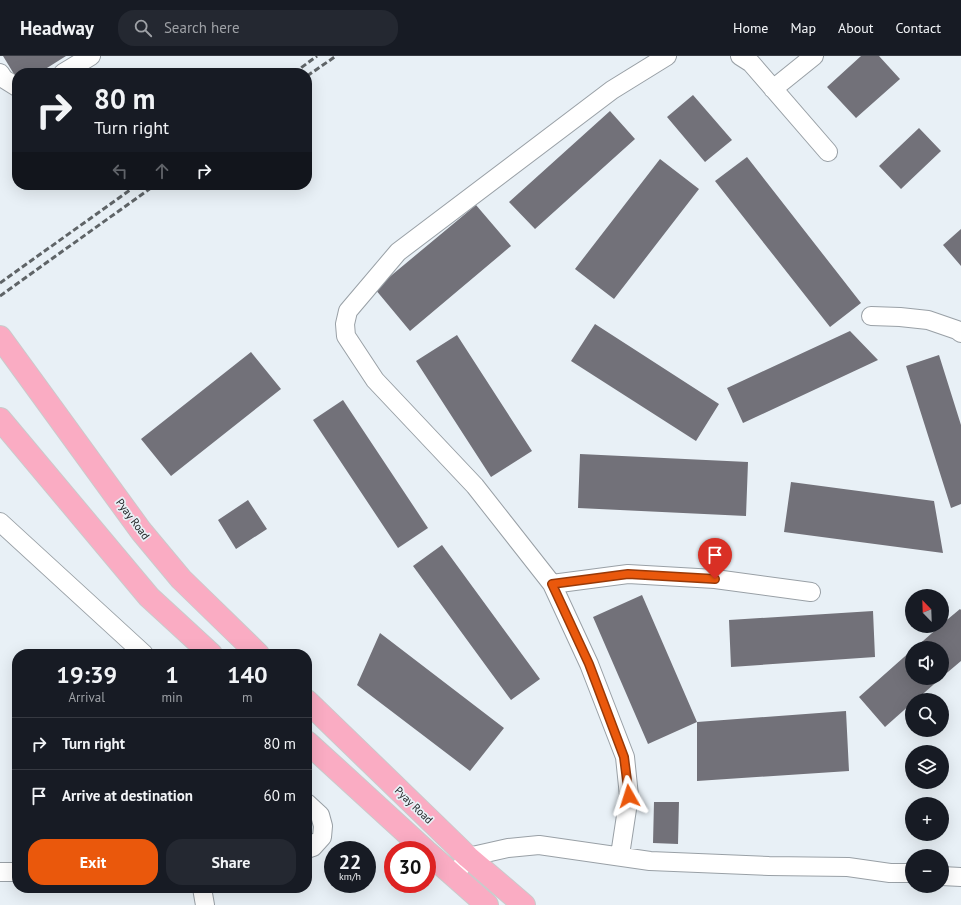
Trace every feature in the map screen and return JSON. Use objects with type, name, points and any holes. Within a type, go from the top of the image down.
[{"type":"highway","name":"Pyay Road","points":[[0,337],[146,537],[181,579],[253,649]]},
{"type":"highway","points":[[0,419],[149,597],[206,649]]},
{"type":"highway","name":"Pyay Road","points":[[312,706],[468,857],[524,905]]},
{"type":"highway","points":[[312,747],[415,841]]},
{"type":"highway","points":[[436,860],[487,905]]},
{"type":"street","points":[[71,68],[91,56]]},
{"type":"street","points":[[620,856],[629,796],[624,757],[589,664],[552,584],[475,486],[375,380],[346,336],[345,324],[348,311],[398,252],[612,90],[667,56]]},
{"type":"street","points":[[740,56],[751,63],[828,152]]},
{"type":"street","points":[[773,89],[814,56]]},
{"type":"street","points":[[0,73],[4,79],[12,84]]},
{"type":"street","points":[[871,316],[928,320],[961,333]]},
{"type":"street","points":[[0,522],[139,649]]},
{"type":"street","points":[[552,584],[628,574],[715,579],[811,592]]},
{"type":"street","points":[[312,807],[320,814],[323,826],[322,837],[312,847]]},
{"type":"street","points":[[454,876],[468,857],[508,848],[539,845],[650,861],[768,866],[848,867],[890,873],[905,873]]},
{"type":"street","points":[[0,872],[12,872]]},
{"type":"street","points":[[949,876],[961,877]]},
{"type":"street","points":[[203,893],[205,905]]},
{"type":"building","points":[[3,56],[66,56],[47,68],[12,68],[12,71]]},
{"type":"building","points":[[861,56],[879,56],[900,79],[856,118],[827,87]]},
{"type":"building","points":[[693,95],[732,140],[705,162],[667,117]]},
{"type":"building","points":[[610,111],[635,139],[535,229],[509,202]]},
{"type":"building","points":[[919,128],[941,151],[901,189],[879,166]]},
{"type":"building","points":[[747,157],[861,303],[830,327],[715,181]]},
{"type":"building","points":[[660,159],[699,189],[614,299],[575,269]]},
{"type":"building","points":[[476,205],[511,246],[410,331],[375,289]]},
{"type":"building","points":[[961,229],[961,266],[943,245]]},
{"type":"building","points":[[595,324],[719,404],[696,441],[571,361]]},
{"type":"building","points":[[850,331],[878,360],[743,423],[727,388]]},
{"type":"building","points":[[457,335],[532,451],[491,477],[416,361]]},
{"type":"building","points":[[251,352],[281,389],[171,476],[141,439]]},
{"type":"building","points":[[939,355],[961,425],[961,504],[951,508],[906,366]]},
{"type":"building","points":[[343,400],[428,528],[398,548],[313,420]]},
{"type":"building","points":[[580,454],[748,462],[746,516],[578,508]]},
{"type":"building","points":[[791,482],[934,501],[943,553],[784,532]]},
{"type":"building","points":[[248,500],[267,529],[236,549],[218,520]]},
{"type":"building","points":[[442,545],[540,679],[511,700],[413,566]]},
{"type":"building","points":[[642,595],[697,722],[648,744],[593,617]]},
{"type":"building","points":[[960,609],[961,610],[961,661],[949,671],[949,641],[923,641],[932,633],[949,633],[949,618]]},
{"type":"building","points":[[873,611],[875,657],[731,667],[729,620]]},
{"type":"building","points":[[380,633],[504,728],[470,771],[357,685]]},
{"type":"building","points":[[905,656],[905,685],[933,685],[924,693],[905,693],[905,709],[885,727],[859,697]]},
{"type":"building","points":[[846,711],[849,771],[697,781],[697,722]]},
{"type":"building","points":[[654,802],[679,802],[678,844],[653,843]]},
{"type":"railway","points":[[301,68],[317,56]]},
{"type":"railway","points":[[312,73],[336,56]]},
{"type":"railway","points":[[0,283],[130,190]]},
{"type":"railway","points":[[0,296],[148,190]]},
{"type":"route","points":[[629,796],[624,757],[589,664],[552,584],[628,574],[715,579]]}]
